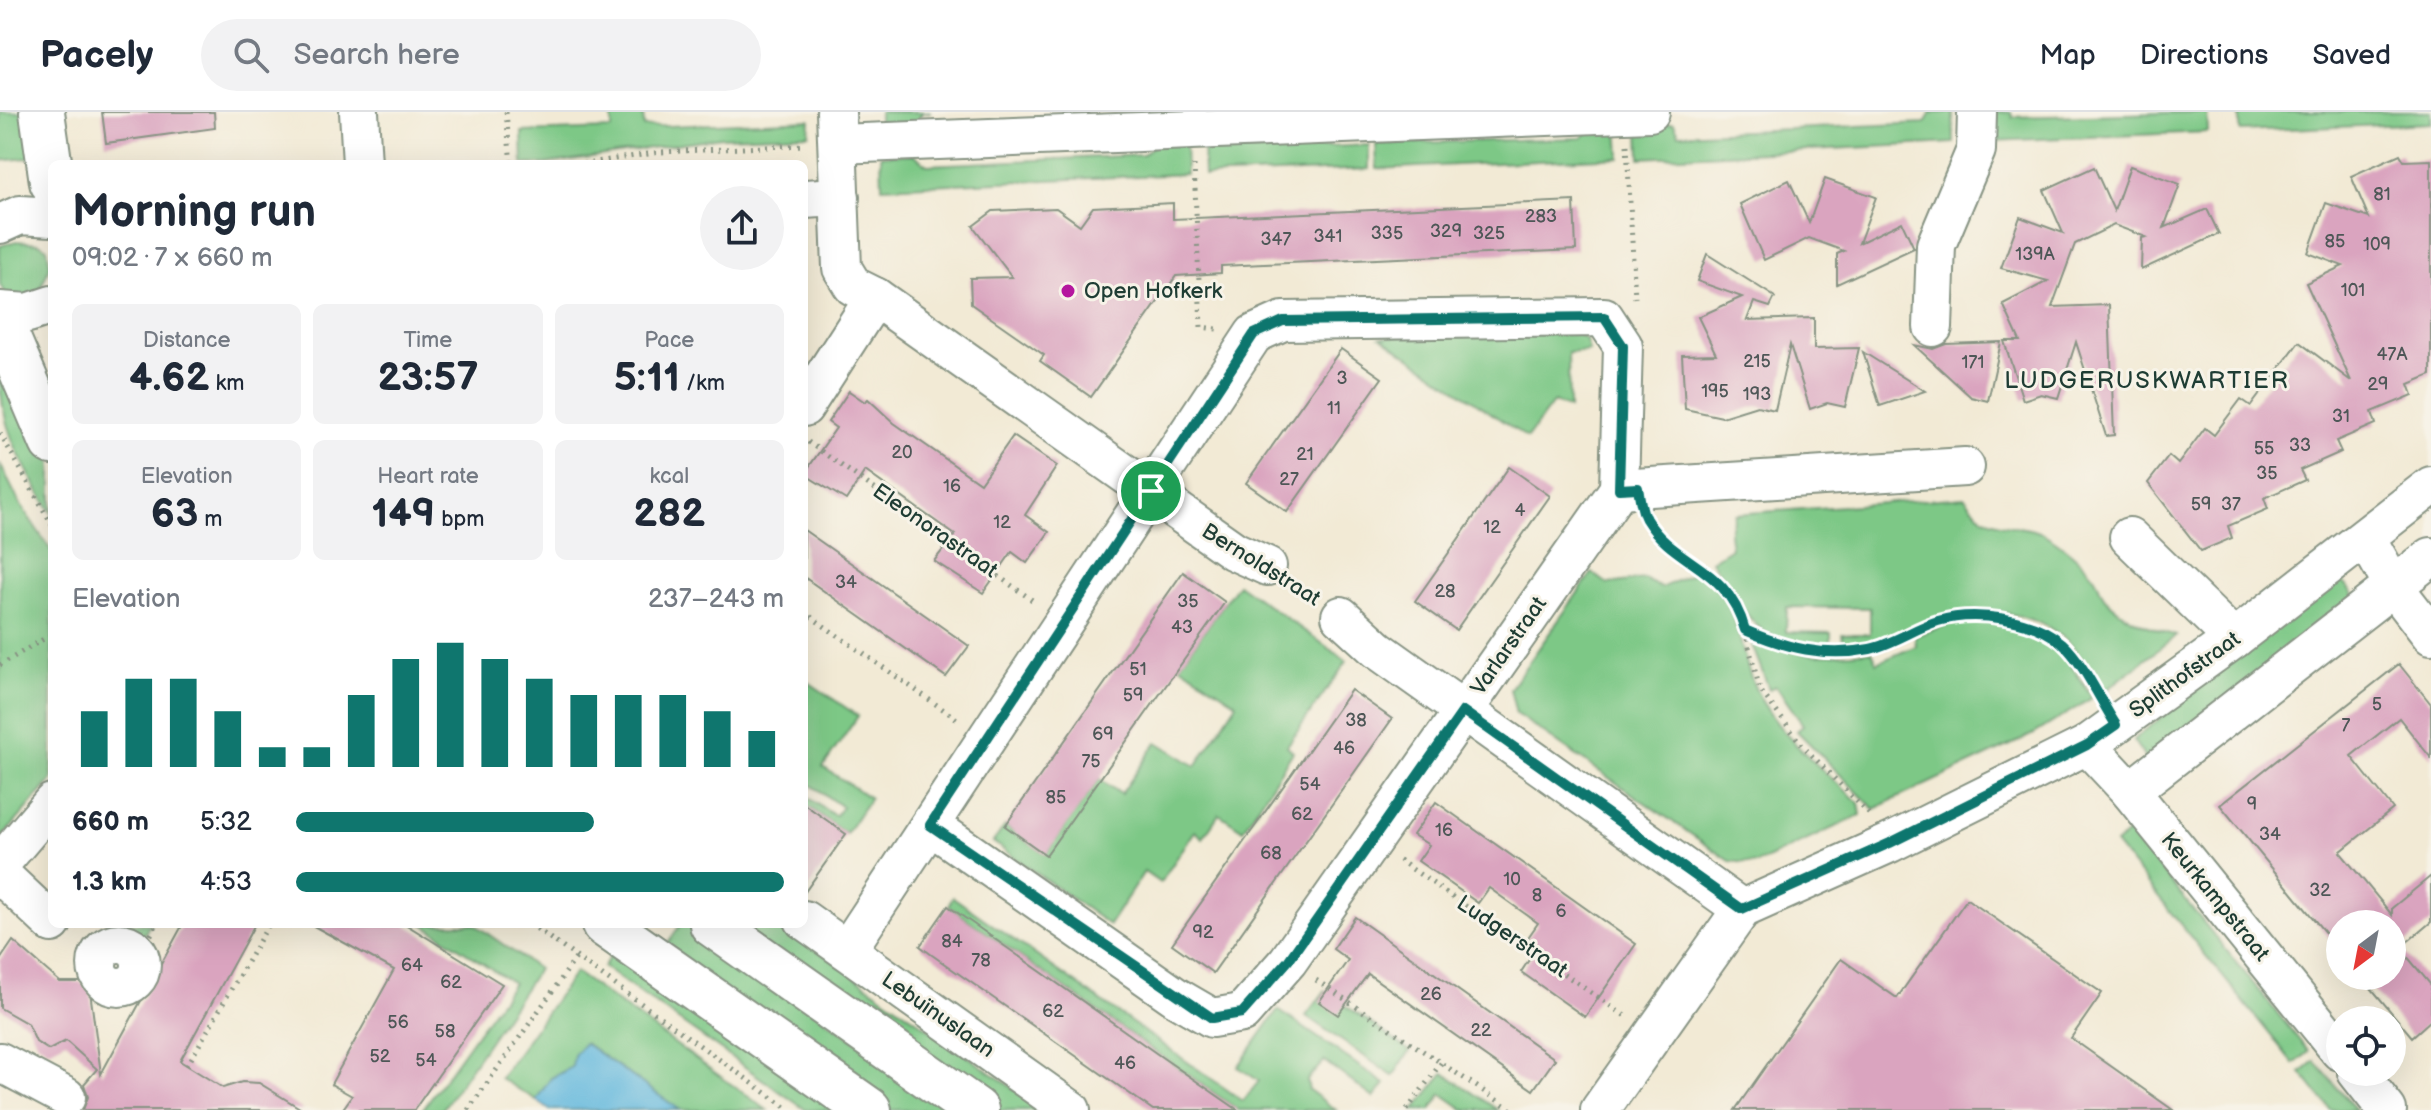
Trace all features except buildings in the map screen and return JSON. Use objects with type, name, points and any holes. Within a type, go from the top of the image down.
[{"type":"main road","points":[[42,112],[48,165]]},
{"type":"main road","points":[[0,320],[48,433]]},
{"type":"main road","points":[[616,928],[869,1110]]},
{"type":"main road","points":[[718,928],[976,1110]]},
{"type":"street","points":[[359,112],[362,160]]},
{"type":"street","points":[[1933,327],[1936,245],[1976,150],[1977,112]]},
{"type":"street","points":[[837,128],[1192,132],[1636,113]]},
{"type":"street","name":"Bernoldstraat","points":[[837,128],[822,198],[842,268],[853,286],[875,297],[1234,551],[1267,566]]},
{"type":"street","points":[[0,224],[20,215],[48,193]]},
{"type":"street","points":[[808,401],[875,297]]},
{"type":"street","points":[[0,311],[28,313],[48,306]]},
{"type":"street","points":[[847,950],[1254,334],[1283,321],[1604,317],[1623,346],[1629,488],[1965,467]]},
{"type":"street","name":"Splithofstraat","points":[[1742,909],[1890,843],[2101,735],[2234,639],[2431,486]]},
{"type":"street","name":"Varlarstraat","points":[[930,825],[1212,1018],[1242,1013],[1288,961],[1463,711],[1629,488]]},
{"type":"street","points":[[2129,537],[2234,639]]},
{"type":"street","points":[[2366,538],[2394,587],[2431,635]]},
{"type":"street","points":[[2130,791],[2431,557]]},
{"type":"street","name":"Bernoldstraat","points":[[1341,616],[1377,649],[1742,909]]},
{"type":"street","name":"Keurkampstraat","points":[[2101,735],[2130,791],[2326,1034]]},
{"type":"street","points":[[0,864],[48,808]]},
{"type":"street","points":[[0,874],[48,920]]},
{"type":"street","points":[[1600,1110],[1742,909]]},
{"type":"street","name":"Lebuïnuslaan","points":[[808,923],[1071,1110]]},
{"type":"street","points":[[56,928],[96,965],[105,947],[136,938]]},
{"type":"street","points":[[0,1062],[66,1097]]},
{"type":"street","points":[[2368,1086],[2387,1110]]},
{"type":"path","points":[[506,112],[511,160]]},
{"type":"path","points":[[1604,317],[1635,305],[1630,165],[1636,113]]},
{"type":"path","points":[[609,160],[837,128]]},
{"type":"path","points":[[1192,132],[1201,327],[1254,334]]},
{"type":"path","points":[[0,433],[48,518]]},
{"type":"path","name":"Eleonorastraat","points":[[808,442],[1065,624]]},
{"type":"path","points":[[1629,488],[1644,517],[1661,538],[1715,576],[1729,594],[1745,630],[1760,690],[1802,745],[1862,803],[1890,843]]},
{"type":"path","name":"Bernoldstraat","points":[[1267,566],[1341,616]]},
{"type":"path","points":[[808,615],[987,740]]},
{"type":"path","points":[[1745,630],[1789,648],[1843,652],[1872,649],[1940,620],[1978,617],[2029,625],[2062,643],[2101,735]]},
{"type":"path","points":[[0,665],[48,636]]},
{"type":"path","name":"Ludgerstraat","points":[[1370,840],[1651,1035]]},
{"type":"path","points":[[187,1066],[267,928]]},
{"type":"path","points":[[535,928],[790,1110]]},
{"type":"path","points":[[468,1110],[576,958]]},
{"type":"path","points":[[1288,961],[1512,1110]]},
{"type":"path","points":[[1407,1110],[1441,1063]]},
{"type":"green space","points":[[0,112],[29,112],[36,157],[0,161]]},
{"type":"green space","points":[[612,112],[643,112],[644,127],[810,120],[809,134],[721,137],[572,160],[523,160],[522,132],[612,129]]},
{"type":"green space","points":[[879,112],[923,112],[913,125],[879,126]]},
{"type":"green space","points":[[1953,112],[1954,143],[1640,158],[1639,124],[1674,123],[1679,134],[1925,123],[1931,113]]},
{"type":"green space","points":[[1990,112],[2011,112],[2012,117],[2207,112],[2208,132],[1991,141]]},
{"type":"green space","points":[[2240,112],[2431,112],[2431,123],[2240,131]]},
{"type":"green space","points":[[1618,124],[1620,157],[1377,169],[1376,144],[1582,138],[1591,128]]},
{"type":"green space","points":[[1232,140],[1244,151],[1369,145],[1369,169],[1204,176],[1203,141]]},
{"type":"green space","points":[[1154,144],[1185,144],[1186,174],[882,187],[881,155],[914,154],[927,165],[1143,155]]},
{"type":"green space","points":[[16,241],[39,243],[47,248],[48,271],[40,289],[21,299],[6,295],[0,285],[0,246]]},
{"type":"green space","points":[[1577,333],[1586,340],[1589,351],[1568,353],[1569,409],[1554,402],[1527,438],[1381,337]]},
{"type":"green space","points":[[0,374],[48,454],[48,507],[23,464],[9,431]]},
{"type":"green space","points":[[0,464],[20,504],[48,546],[48,785],[0,840]]},
{"type":"green space","points":[[1965,497],[1975,510],[1995,523],[2027,528],[2049,537],[2085,566],[2113,606],[2138,622],[2176,636],[2102,693],[2076,651],[2061,636],[2034,621],[2002,613],[1956,614],[1873,642],[1844,647],[1842,634],[1870,634],[1870,608],[1787,607],[1786,632],[1831,633],[1831,648],[1805,646],[1769,635],[1757,625],[1711,561],[1731,548],[1729,533],[1735,514]]},
{"type":"green space","points":[[1700,570],[1725,599],[1732,613],[1749,672],[1765,706],[1788,737],[1859,803],[1861,815],[1756,864],[1730,861],[1516,714],[1510,689],[1592,573],[1608,584],[1644,579],[1661,588]]},
{"type":"green space","points":[[2338,576],[2355,596],[2147,761],[2133,740]]},
{"type":"green space","points":[[1238,584],[1347,661],[1287,746],[1293,752],[1243,830],[1219,814],[1203,838],[1195,831],[1160,883],[1144,872],[1109,925],[993,842],[1005,826],[1046,854],[1099,779],[1121,794],[1157,742],[1196,766],[1237,703],[1180,665]]},
{"type":"green space","points":[[1974,620],[2017,627],[2046,640],[2069,662],[2092,698],[2034,734],[1874,809],[1797,731],[1803,725],[1776,686],[1769,689],[1752,645],[1759,640],[1789,650],[1815,654],[1872,651],[1877,663],[1916,646],[1915,636],[1952,623]]},
{"type":"green space","points":[[808,682],[858,716],[823,767],[870,798],[846,834],[808,807],[808,798],[835,816],[842,807],[808,783]]},
{"type":"green space","points":[[2130,832],[2309,1052],[2294,1064],[2115,844]]},
{"type":"green space","points":[[953,897],[1243,1101],[1259,1081],[1238,1067],[1278,1010],[1385,1084],[1374,1098],[1324,1061],[1307,1080],[1309,1090],[1336,1110],[1238,1110],[948,906]]},
{"type":"green space","points":[[124,928],[148,928],[141,940]]},
{"type":"green space","points":[[429,928],[480,928],[538,969],[442,1110],[422,1110],[513,983]]},
{"type":"green space","points":[[678,928],[697,928],[953,1110],[891,1110],[662,951]]},
{"type":"green space","points":[[733,928],[786,928],[1044,1110],[991,1110]]},
{"type":"green space","points":[[616,947],[847,1110],[806,1110],[603,967]]},
{"type":"green space","points":[[575,972],[767,1110],[680,1110],[585,1043],[572,1067],[551,1078],[536,1100],[500,1078]]},
{"type":"green space","points":[[1325,991],[1410,1051],[1393,1076],[1306,1016]]},
{"type":"green space","points":[[2315,1061],[2326,1074],[2326,1086],[2336,1086],[2356,1110],[2331,1110],[2301,1073]]},
{"type":"green space","points":[[1444,1073],[1498,1110],[1465,1110],[1442,1094],[1431,1110],[1414,1110]]},
{"type":"water","points":[[584,1043],[680,1110],[550,1110],[536,1100],[551,1078],[572,1067],[574,1055]]},
{"type":"place","name":"Open Hofkerk","points":[[1068,291]]},
{"type":"district","name":"LUDGERUSKWARTIER","points":[[2147,380]]},
{"type":"route","points":[[1604,317],[1623,346],[1619,489],[1638,488],[1644,517],[1661,538],[1715,576],[1741,615],[1745,630],[1789,648],[1809,652],[1843,652],[1872,649],[1940,620],[1978,617],[2029,625],[2062,643],[2116,725],[2087,745],[1890,843],[1742,909],[1463,711],[1288,961],[1242,1013],[1212,1018],[1176,997],[930,825],[1151,491],[1254,334],[1283,321],[1604,317]]}]
